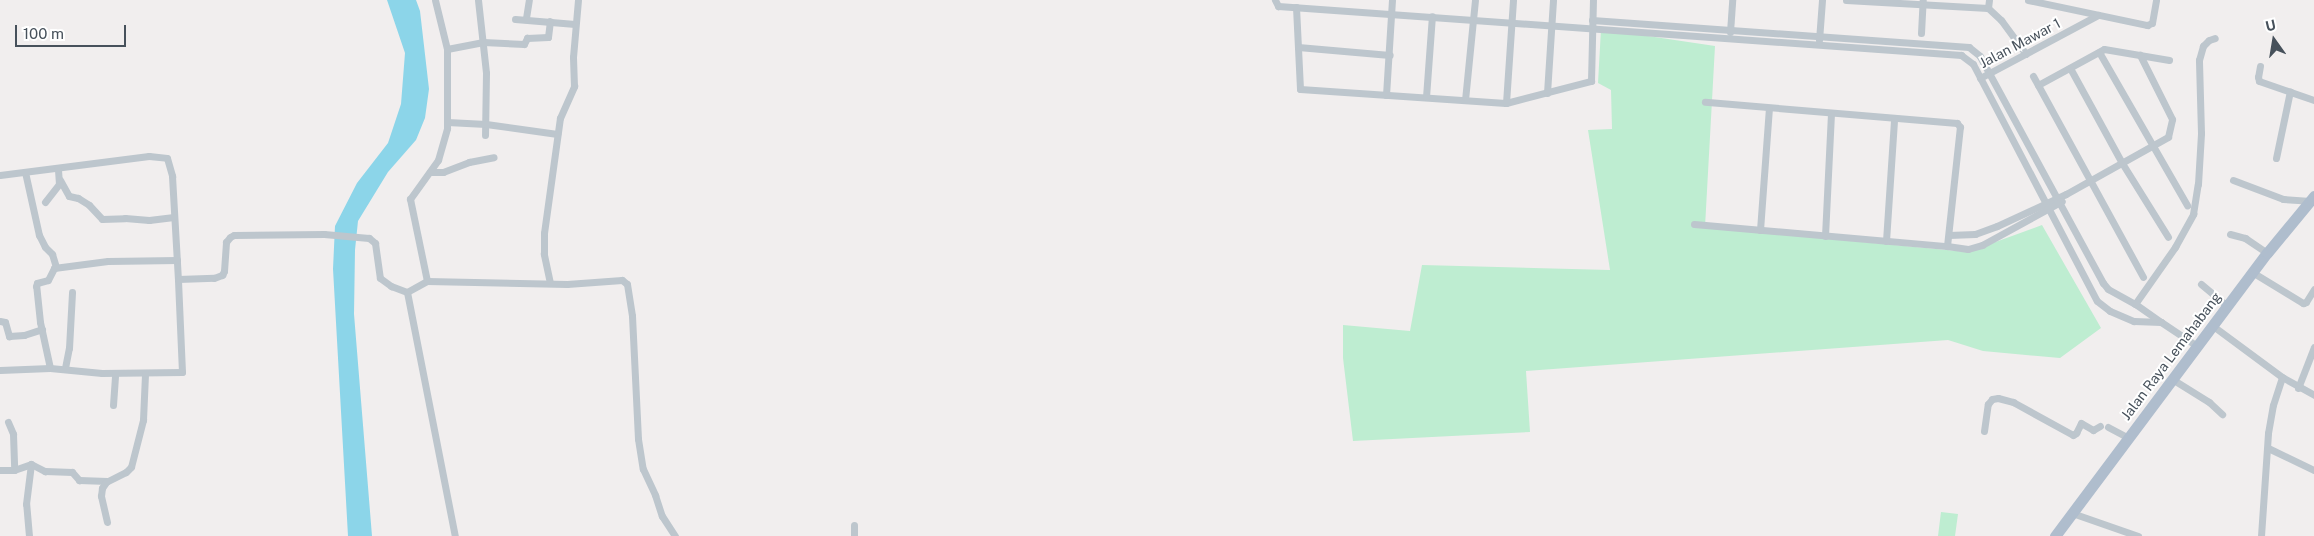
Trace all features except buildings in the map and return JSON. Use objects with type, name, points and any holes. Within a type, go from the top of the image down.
[{"type":"main road","name":"Jalan Raya Lemahabang","points":[[2055,536],[2252,272],[2312,198]]},
{"type":"street","points":[[427,281],[410,199],[441,153],[447,122],[447,49],[435,0]]},
{"type":"street","points":[[478,0],[487,91],[485,135]]},
{"type":"street","points":[[526,18],[529,0]]},
{"type":"street","points":[[550,283],[544,254],[544,233],[562,109],[574,86],[575,24],[578,0]]},
{"type":"street","points":[[1275,0],[1276,5],[1552,25],[1592,24],[1730,34],[1819,44],[1961,55],[1971,60],[2100,305],[2134,321],[2161,322]]},
{"type":"street","points":[[1386,95],[1392,0]]},
{"type":"street","points":[[1465,100],[1475,0]]},
{"type":"street","points":[[1506,103],[1513,0]]},
{"type":"street","points":[[1547,93],[1553,0]]},
{"type":"street","points":[[1296,6],[1300,89],[1506,103],[1588,83],[1592,76],[1593,0]]},
{"type":"street","points":[[1730,34],[1732,0]]},
{"type":"street","points":[[1819,44],[1822,0]]},
{"type":"street","points":[[1846,0],[1988,4],[2026,54]]},
{"type":"street","points":[[2028,0],[2150,24],[2156,0]]},
{"type":"street","points":[[2065,8],[2067,0]]},
{"type":"street","points":[[1921,34],[1923,2]]},
{"type":"street","name":"Jalan Mawar 1","points":[[1980,78],[2098,15]]},
{"type":"street","points":[[1426,98],[1432,16]]},
{"type":"street","points":[[515,19],[526,18],[575,24]]},
{"type":"street","points":[[447,49],[483,42],[524,44],[527,38],[546,38],[549,34],[550,21]]},
{"type":"street","points":[[1730,34],[1820,36],[1969,47],[1980,56],[2105,286],[2136,304],[2197,346]]},
{"type":"street","points":[[2136,304],[2175,247],[2193,214],[2198,184],[2201,133],[2199,60],[2203,46],[2209,40],[2215,38]]},
{"type":"street","points":[[1902,50],[1903,42]]},
{"type":"street","points":[[1298,47],[1390,55]]},
{"type":"street","points":[[2038,85],[2099,52],[2110,50],[2169,60]]},
{"type":"street","points":[[2099,52],[2187,205]]},
{"type":"street","points":[[1949,234],[1982,232],[2047,206],[2168,137],[2172,119],[2140,55]]},
{"type":"street","points":[[2260,66],[2259,81],[2314,100]]},
{"type":"street","points":[[2070,68],[2122,163],[2168,238]]},
{"type":"street","points":[[2033,76],[2143,277]]},
{"type":"street","points":[[2276,158],[2290,91]]},
{"type":"street","points":[[1705,102],[1958,124],[1948,246]]},
{"type":"street","points":[[1760,230],[1769,108]]},
{"type":"street","points":[[1825,236],[1831,113]]},
{"type":"street","points":[[1886,241],[1894,119]]},
{"type":"street","points":[[447,122],[486,124],[557,134]]},
{"type":"street","points":[[0,175],[149,156],[167,158],[172,176],[183,370],[177,373],[145,374],[65,368],[0,370]]},
{"type":"street","points":[[430,172],[443,172],[470,162],[494,158]]},
{"type":"street","points":[[58,168],[60,180],[69,196],[78,198],[89,205],[102,219],[149,220],[174,218]]},
{"type":"street","points":[[25,172],[39,235],[44,247],[52,254],[56,267],[48,280],[37,283],[36,286],[50,368]]},
{"type":"street","points":[[45,202],[55,191],[60,180]]},
{"type":"street","points":[[2233,180],[2283,199],[2312,198]]},
{"type":"street","points":[[1694,224],[1948,246],[1959,249],[1982,245],[2047,206]]},
{"type":"street","points":[[178,279],[214,278],[222,275],[224,271],[226,242],[232,236],[328,234],[375,241],[380,278],[391,286],[407,292],[427,281],[550,283],[618,279],[627,284],[634,330],[639,451],[645,477],[655,495],[662,516],[675,536]]},
{"type":"street","points":[[2230,234],[2245,238],[2267,253]]},
{"type":"street","points":[[56,267],[121,260],[177,260]]},
{"type":"street","points":[[2252,272],[2303,303],[2306,302],[2314,288]]},
{"type":"street","points":[[2201,284],[2227,306]]},
{"type":"street","points":[[65,368],[69,348],[72,292]]},
{"type":"street","points":[[407,292],[455,536]]},
{"type":"street","points":[[0,321],[5,322],[10,336],[24,335],[42,329]]},
{"type":"street","points":[[2212,326],[2298,388],[2314,394]]},
{"type":"street","points":[[2298,388],[2314,347]]},
{"type":"street","points":[[113,405],[115,373]]},
{"type":"street","points":[[0,470],[14,470],[31,464],[45,471],[72,472],[78,480],[107,481],[126,472],[130,467],[142,420],[145,374]]},
{"type":"street","points":[[2261,536],[2272,405],[2282,377]]},
{"type":"street","points":[[2172,379],[2209,402],[2222,414]]},
{"type":"street","points":[[1984,431],[1988,404],[1992,399],[1998,398],[2013,402],[2073,435],[2081,423],[2094,430],[2100,426]]},
{"type":"street","points":[[8,422],[13,434],[14,470]]},
{"type":"street","points":[[2108,427],[2129,438]]},
{"type":"street","points":[[2268,448],[2314,470]]},
{"type":"street","points":[[29,536],[26,504],[31,464]]},
{"type":"street","points":[[107,481],[102,488],[101,496],[107,522]]},
{"type":"street","points":[[2072,513],[2138,536]]},
{"type":"street","points":[[854,525],[854,536]]},
{"type":"green space","points":[[1601,29],[1715,46],[1705,227],[1968,252],[2042,225],[2101,328],[2060,358],[1983,351],[1948,340],[1526,371],[1530,432],[1353,441],[1343,358],[1343,325],[1410,331],[1422,265],[1610,270],[1588,130],[1612,129],[1611,90],[1598,83]]},
{"type":"green space","points":[[1941,512],[1958,514],[1955,536],[1938,536]]},
{"type":"water","points":[[387,0],[416,0],[420,11],[429,89],[425,118],[416,140],[388,172],[358,221],[355,250],[354,314],[372,536],[348,536],[333,269],[335,226],[357,183],[388,143],[401,104],[405,53]]}]
